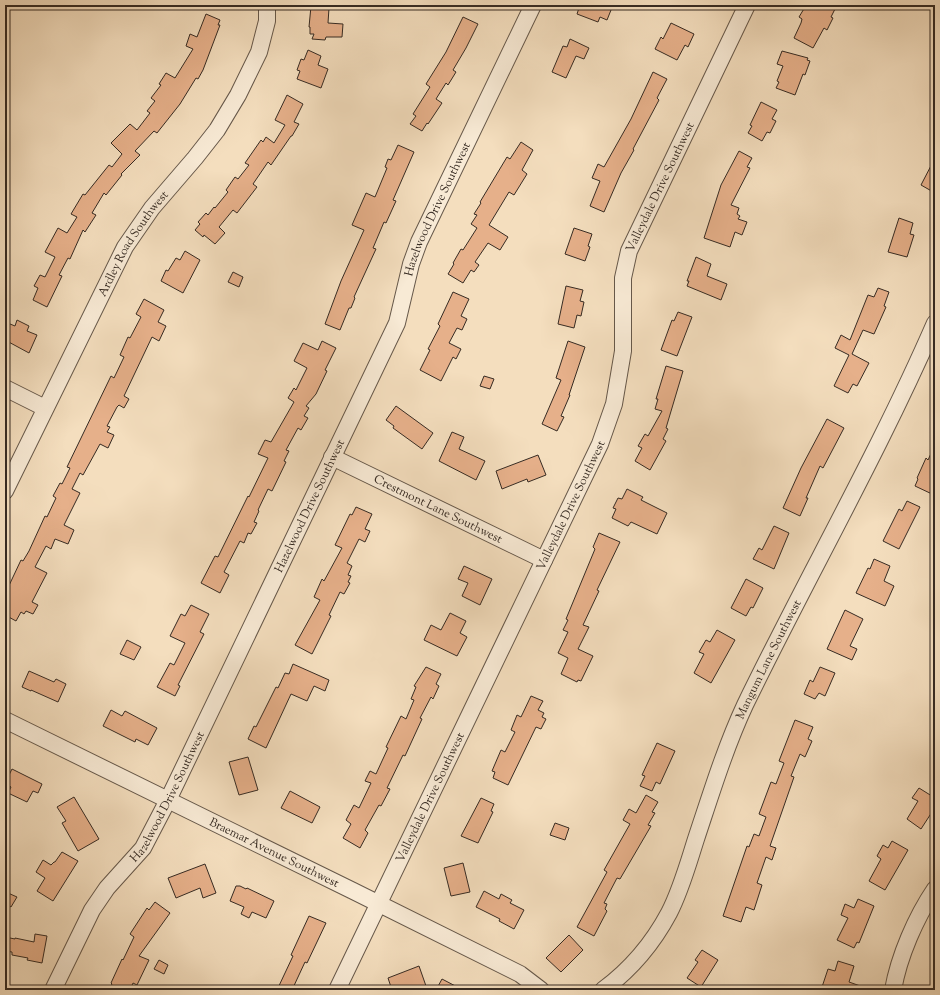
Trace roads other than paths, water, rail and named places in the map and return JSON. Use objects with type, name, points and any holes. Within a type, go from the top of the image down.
[{"type":"street","name":"Ardley Road Southwest","points":[[5,492],[125,247],[152,208],[217,130],[238,95],[259,52],[267,21],[267,5]]},
{"type":"street","name":"Hazelwood Drive Southwest","points":[[53,990],[92,910],[108,888],[143,848],[168,800],[397,323],[411,264],[419,242],[533,5]]},
{"type":"street","name":"Valleydale Drive Southwest","points":[[338,990],[600,444],[614,404],[623,351],[623,278],[629,251],[747,5]]},
{"type":"street","name":"Mangum Lane Southwest","points":[[604,990],[632,965],[653,939],[669,913],[681,885],[719,768],[745,706],[910,380],[935,323]]},
{"type":"street","points":[[5,388],[45,408]]},
{"type":"street","name":"Crestmont Lane Southwest","points":[[332,457],[544,560]]},
{"type":"street","name":"Braemar Avenue Southwest","points":[[5,720],[379,903],[520,974],[541,990]]},
{"type":"street","points":[[893,990],[896,976],[914,926],[935,889]]}]
